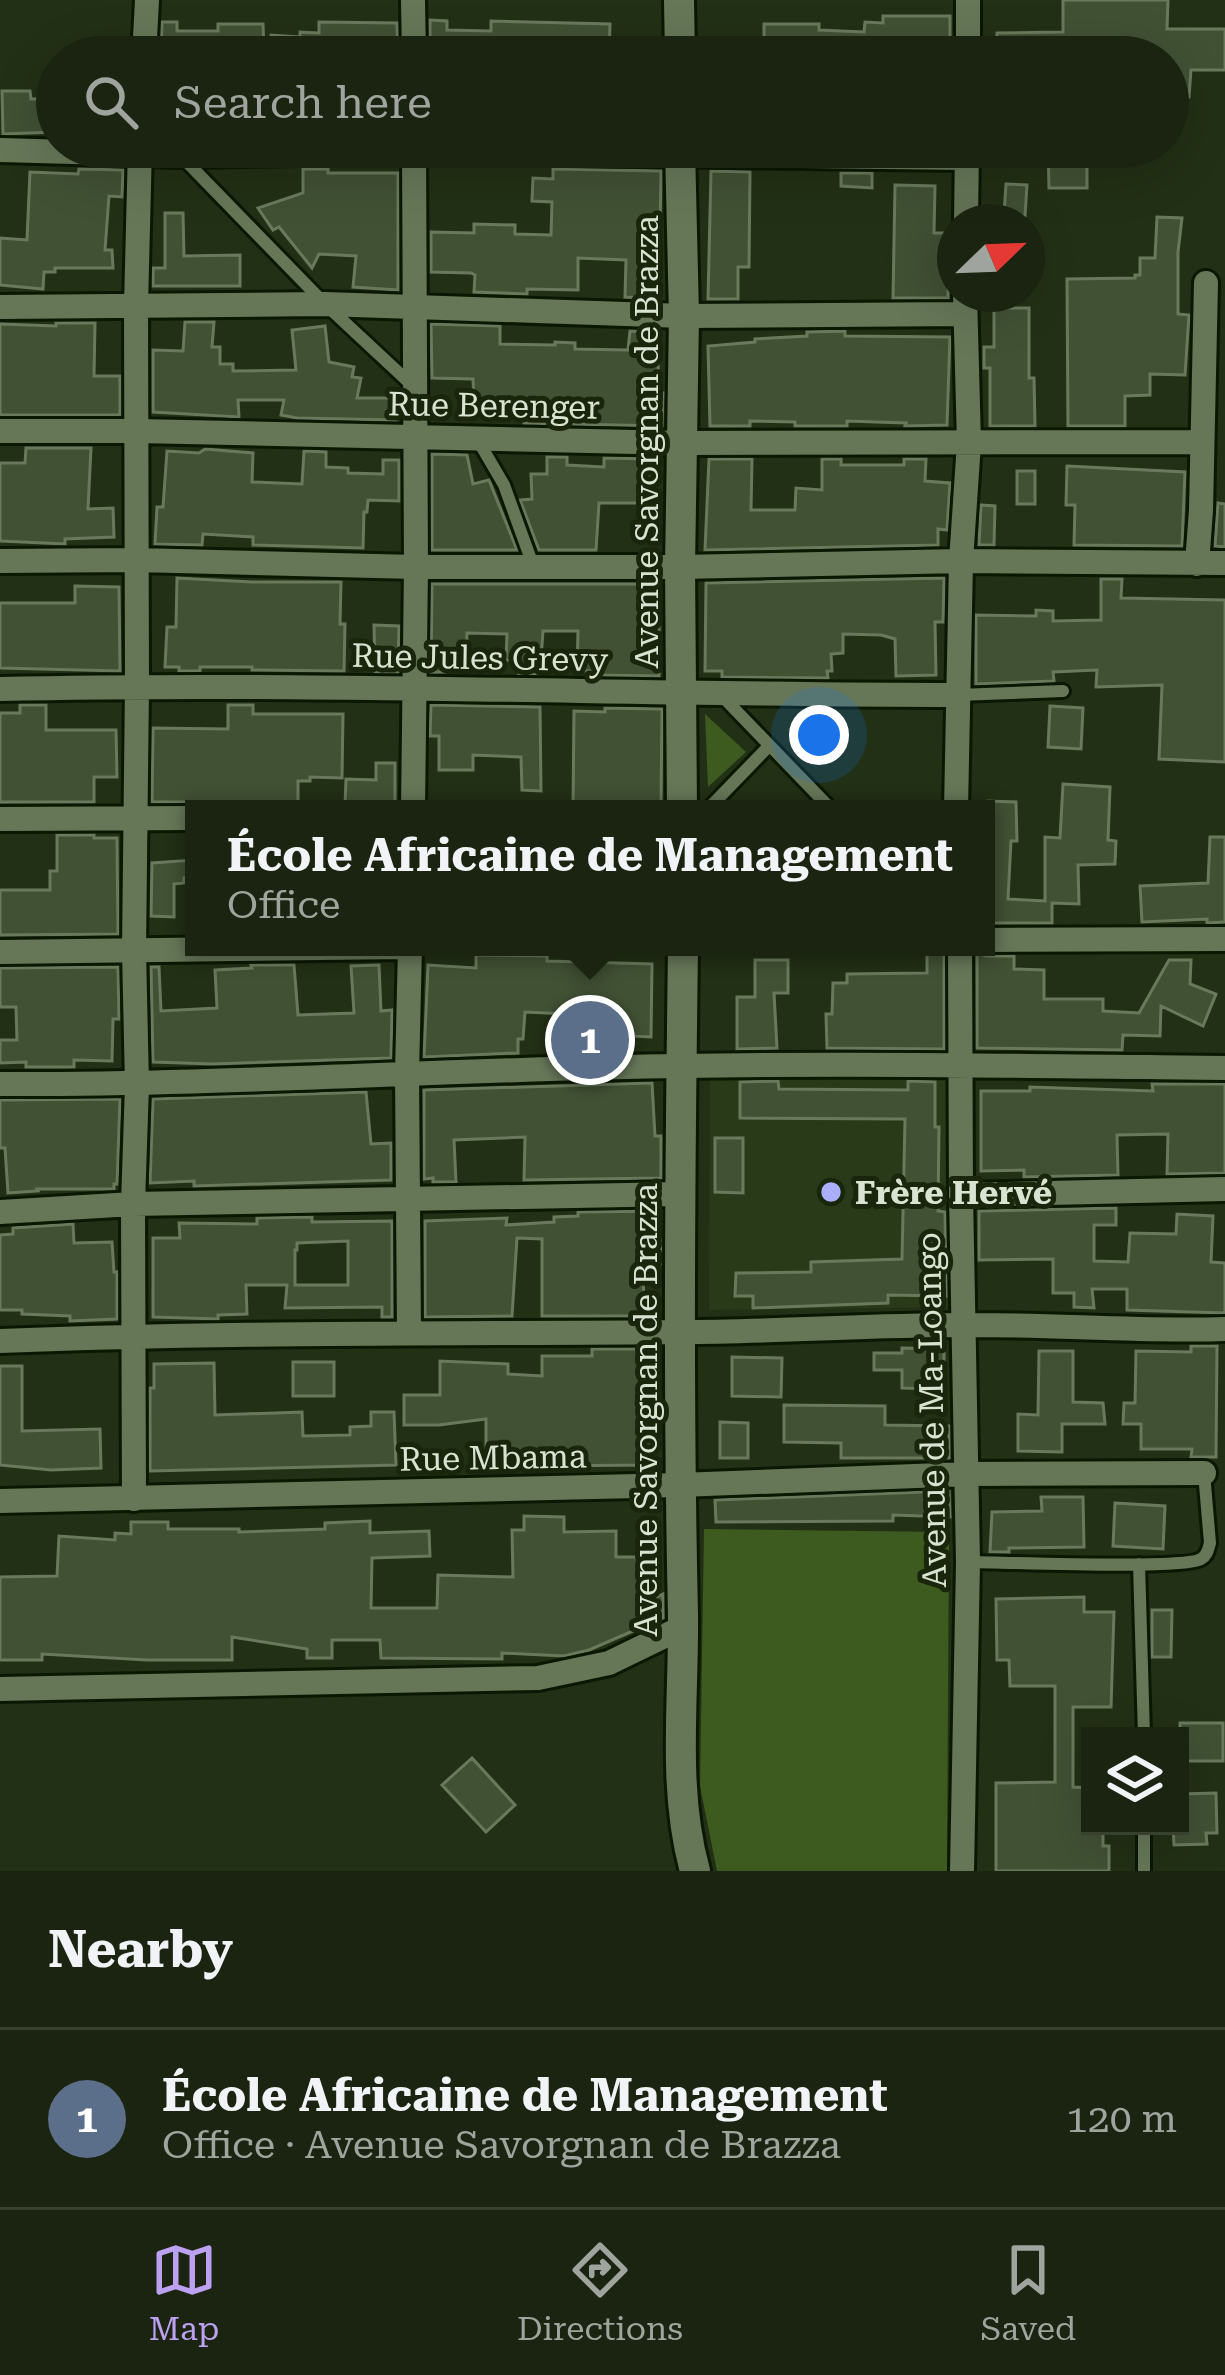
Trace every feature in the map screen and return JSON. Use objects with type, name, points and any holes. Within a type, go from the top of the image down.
[{"type":"main road","points":[[679,0],[680,36]]},
{"type":"main road","name":"Avenue Savorgnan de Brazza","points":[[680,168],[682,800]]},
{"type":"main road","name":"Avenue Savorgnan de Brazza","points":[[683,956],[680,1789],[695,1871]]},
{"type":"street","points":[[145,36],[147,0]]},
{"type":"street","points":[[413,0],[414,36]]},
{"type":"street","points":[[968,0],[968,36]]},
{"type":"street","points":[[0,150],[36,150]]},
{"type":"street","points":[[134,1499],[139,168]]},
{"type":"street","points":[[413,800],[414,168]]},
{"type":"street","points":[[966,204],[967,168]]},
{"type":"street","points":[[1197,564],[1206,283]]},
{"type":"street","points":[[0,307],[325,304],[684,316],[937,305]]},
{"type":"street","points":[[956,800],[961,561],[969,443],[965,312]]},
{"type":"street","name":"Rue Berenger","points":[[0,431],[682,443],[1202,442]]},
{"type":"street","points":[[0,561],[416,567],[1225,563]]},
{"type":"street","name":"Rue Jules Grevy","points":[[0,689],[137,686],[958,695]]},
{"type":"street","points":[[0,820],[185,818]]},
{"type":"street","points":[[995,940],[1225,939]]},
{"type":"street","points":[[0,952],[185,949]]},
{"type":"street","points":[[408,956],[409,1332]]},
{"type":"street","name":"Avenue de Ma-Loango","points":[[960,956],[968,1474],[962,1871]]},
{"type":"street","points":[[0,1084],[136,1085],[682,1066],[1225,1068]]},
{"type":"street","points":[[961,1195],[1225,1189]]},
{"type":"street","points":[[0,1212],[133,1204],[680,1195]]},
{"type":"street","points":[[0,1341],[409,1332],[680,1333],[964,1324],[1225,1329]]},
{"type":"street","name":"Rue Mbama","points":[[0,1501],[968,1474],[1204,1473]]},
{"type":"street","points":[[0,1689],[538,1678],[609,1663],[683,1627]]},
{"type":"lane","points":[[193,168],[325,304],[416,388]]},
{"type":"lane","points":[[476,437],[504,485],[533,566]]},
{"type":"lane","points":[[958,695],[1063,691]]},
{"type":"lane","points":[[721,695],[822,800]]},
{"type":"lane","points":[[717,800],[770,746]]},
{"type":"lane","points":[[968,1562],[1197,1560],[1210,1543],[1204,1473]]},
{"type":"lane","points":[[1139,1564],[1144,1727]]},
{"type":"lane","points":[[1144,1835],[1144,1871]]},
{"type":"shaded area","points":[[705,714],[746,752],[708,787]]},
{"type":"shaded area","name":"Frère Hervé","points":[[952,1075],[954,1307],[709,1310],[710,1076]]},
{"type":"shaded area","points":[[704,1529],[949,1532],[947,1871],[717,1871],[700,1786]]},
{"type":"building","points":[[1063,0],[1168,0],[1167,29],[1225,29],[1225,70],[1191,70],[1189,97],[1189,36],[997,36],[1063,32]]},
{"type":"building","points":[[883,16],[950,16],[950,36],[764,36],[764,24],[819,24],[819,30],[864,32],[865,22],[883,23]]},
{"type":"building","points":[[430,20],[447,21],[447,30],[491,31],[491,21],[610,24],[610,36],[430,36]]},
{"type":"building","points":[[162,22],[177,22],[177,31],[218,31],[218,24],[263,24],[263,36],[162,36]]},
{"type":"building","points":[[319,22],[397,23],[397,36],[300,36],[300,32],[319,33]]},
{"type":"building","points":[[2,91],[30,91],[31,99],[36,99],[36,133],[3,134]]},
{"type":"building","points":[[1049,168],[1087,168],[1087,188],[1049,188]]},
{"type":"building","points":[[79,169],[123,170],[122,197],[109,196],[105,250],[112,250],[113,268],[55,268],[55,272],[44,272],[43,289],[0,285],[0,238],[27,240],[30,172],[78,174]]},
{"type":"building","points":[[303,169],[398,173],[398,290],[353,287],[356,256],[319,254],[312,268],[279,227],[273,230],[258,208],[303,193]]},
{"type":"building","points":[[553,169],[661,171],[659,299],[625,297],[626,260],[578,258],[578,290],[527,289],[527,294],[474,292],[475,275],[471,273],[431,272],[431,232],[474,233],[474,224],[515,225],[515,234],[551,235],[552,202],[532,201],[533,178],[553,179]]},
{"type":"building","points":[[711,171],[750,172],[749,267],[738,267],[738,299],[708,299]]},
{"type":"building","points":[[841,173],[872,173],[872,188],[841,186]]},
{"type":"building","points":[[1006,184],[1027,185],[1026,204],[1005,204]]},
{"type":"building","points":[[895,185],[935,186],[937,298],[893,298]]},
{"type":"building","points":[[165,213],[183,213],[184,256],[240,255],[240,286],[153,286],[153,268],[165,268]]},
{"type":"building","points":[[1157,217],[1182,218],[1178,314],[1189,315],[1185,375],[1150,374],[1150,395],[1125,396],[1125,426],[1068,426],[1067,279],[1140,275],[1140,258],[1155,258]]},
{"type":"building","points":[[994,312],[1029,312],[1035,426],[990,426],[990,368],[984,368],[984,347],[994,347]]},
{"type":"building","points":[[185,322],[214,322],[212,347],[220,347],[220,364],[233,364],[233,371],[296,370],[292,330],[325,326],[329,362],[354,367],[352,377],[361,378],[357,398],[395,398],[396,420],[297,418],[281,415],[284,400],[238,400],[239,417],[153,412],[153,350],[183,351]]},
{"type":"building","points":[[95,323],[94,376],[120,376],[120,415],[0,415],[0,324]]},
{"type":"building","points":[[431,324],[500,326],[500,344],[575,343],[575,349],[628,350],[630,331],[657,332],[662,426],[524,423],[524,399],[474,401],[473,379],[432,378]]},
{"type":"building","points":[[845,331],[845,336],[950,337],[947,425],[847,421],[847,426],[795,426],[795,422],[750,421],[750,426],[710,426],[708,346]]},
{"type":"building","points":[[26,448],[91,448],[88,509],[113,508],[114,537],[65,539],[65,544],[0,541],[0,463],[25,463]]},
{"type":"building","points":[[205,449],[253,453],[252,482],[302,484],[304,451],[326,452],[326,467],[348,468],[348,473],[383,474],[383,460],[399,460],[399,501],[368,500],[363,548],[253,545],[253,537],[203,534],[202,545],[155,544],[167,451],[199,453]]},
{"type":"building","points":[[432,454],[467,455],[473,484],[489,480],[517,550],[432,550]]},
{"type":"building","points":[[547,457],[567,457],[567,465],[604,467],[604,458],[653,459],[656,503],[599,503],[596,550],[539,550],[520,500],[532,499],[531,474],[547,474]]},
{"type":"building","points":[[709,459],[752,459],[751,510],[795,510],[796,488],[822,490],[822,459],[841,459],[841,465],[904,465],[904,459],[926,459],[925,481],[950,483],[947,530],[938,529],[938,545],[705,550]]},
{"type":"building","points":[[1067,466],[1185,472],[1182,546],[1074,545],[1075,505],[1066,505]]},
{"type":"building","points":[[1017,471],[1035,471],[1035,504],[1017,504]]},
{"type":"building","points":[[1218,503],[1225,504],[1225,547],[1215,546]]},
{"type":"building","points":[[981,505],[995,506],[994,545],[979,545]]},
{"type":"building","points":[[177,578],[341,582],[344,671],[200,667],[200,671],[179,671],[179,667],[165,667],[167,627],[176,627]]},
{"type":"building","points":[[944,578],[943,622],[935,622],[936,675],[896,676],[895,639],[843,634],[843,653],[831,654],[828,678],[722,677],[722,671],[705,671],[706,583]]},
{"type":"building","points":[[1101,579],[1122,579],[1121,598],[1225,600],[1225,762],[1159,759],[1162,685],[1096,687],[1097,670],[1053,672],[1054,681],[976,684],[976,615],[1036,616],[1036,610],[1053,611],[1053,621],[1101,620]]},
{"type":"building","points":[[432,584],[659,584],[659,676],[577,671],[578,631],[543,631],[540,674],[519,674],[520,661],[506,660],[507,634],[467,633],[466,662],[447,661],[446,672],[431,672]]},
{"type":"building","points":[[75,586],[119,587],[120,671],[0,668],[0,603],[75,603]]},
{"type":"building","points":[[374,625],[399,626],[398,672],[375,672]]},
{"type":"building","points":[[20,705],[46,705],[46,730],[116,730],[117,777],[94,777],[94,802],[0,802],[0,713],[20,713]]},
{"type":"building","points":[[228,705],[253,705],[253,714],[343,714],[342,778],[298,781],[298,800],[152,802],[153,728],[228,729]]},
{"type":"building","points":[[431,705],[540,707],[541,791],[522,790],[521,757],[473,755],[473,770],[439,770],[439,736],[430,736]]},
{"type":"building","points":[[1050,706],[1083,708],[1081,749],[1048,747]]},
{"type":"building","points":[[605,708],[662,709],[661,800],[573,800],[574,711],[605,712]]},
{"type":"building","points":[[376,763],[395,763],[395,800],[345,800],[346,779],[376,780]]},
{"type":"building","points":[[1063,784],[1110,787],[1108,840],[1116,841],[1115,864],[1078,865],[1079,904],[1052,903],[1052,923],[995,923],[995,801],[1016,802],[1017,841],[1011,841],[1008,899],[1045,901],[1045,837],[1060,838]]},
{"type":"building","points":[[57,835],[117,838],[118,934],[0,935],[0,890],[50,890],[50,871],[57,871]]},
{"type":"building","points":[[1210,837],[1225,837],[1225,922],[1142,922],[1140,886],[1208,883]]},
{"type":"building","points":[[185,861],[184,883],[174,884],[174,917],[151,916],[152,863]]},
{"type":"building","points":[[476,956],[652,964],[651,1037],[611,1035],[611,1051],[567,1052],[567,1014],[525,1012],[518,1053],[424,1057],[428,965],[476,968]]},
{"type":"building","points":[[927,956],[944,956],[944,1049],[827,1048],[826,1014],[832,1014],[833,983],[847,983],[847,974],[927,973]]},
{"type":"building","points":[[977,956],[1014,956],[1014,969],[1044,970],[1044,999],[1103,999],[1103,1011],[1139,1013],[1169,960],[1191,960],[1190,984],[1216,994],[1203,1026],[1161,1006],[1160,1036],[1123,1035],[1122,1050],[977,1048]]},
{"type":"building","points":[[755,960],[788,960],[788,993],[774,993],[777,1048],[737,1049],[737,997],[755,997]]},
{"type":"building","points":[[294,965],[298,1015],[354,1013],[351,966],[379,965],[381,1011],[392,1010],[391,1058],[153,1062],[151,967],[159,967],[161,1011],[217,1008],[215,970]]},
{"type":"building","points":[[118,967],[119,1019],[113,1019],[112,1061],[74,1060],[74,1067],[0,1063],[0,1040],[17,1040],[16,1007],[0,1007],[0,968]]},
{"type":"building","points":[[778,1081],[779,1089],[908,1090],[908,1081],[935,1082],[938,1211],[945,1212],[946,1296],[888,1295],[888,1303],[753,1308],[753,1296],[735,1296],[736,1273],[811,1272],[811,1262],[902,1259],[905,1119],[740,1118],[740,1082]]},
{"type":"building","points":[[652,1083],[655,1136],[661,1136],[661,1178],[524,1180],[525,1137],[454,1140],[456,1182],[424,1179],[424,1090]]},
{"type":"building","points":[[1152,1084],[1225,1084],[1225,1173],[1167,1174],[1168,1134],[1117,1135],[1118,1175],[1024,1177],[1024,1170],[981,1171],[981,1091],[1030,1091],[1030,1087],[1153,1091]]},
{"type":"building","points":[[366,1092],[371,1144],[391,1143],[391,1180],[150,1183],[153,1099]]},
{"type":"building","points":[[120,1099],[114,1189],[8,1193],[5,1148],[0,1148],[0,1100]]},
{"type":"building","points":[[715,1138],[743,1138],[743,1193],[715,1192]]},
{"type":"building","points":[[1116,1208],[1116,1225],[1094,1225],[1094,1261],[1128,1262],[1130,1233],[1176,1234],[1177,1214],[1213,1216],[1211,1262],[1225,1263],[1225,1313],[1127,1310],[1127,1289],[1092,1289],[1094,1308],[1074,1307],[1074,1293],[1053,1293],[1053,1259],[979,1260],[979,1211]]},
{"type":"building","points":[[661,1211],[661,1263],[643,1263],[644,1316],[542,1316],[542,1239],[517,1238],[512,1316],[425,1317],[425,1221],[507,1218],[506,1225],[554,1222],[554,1217],[578,1216],[578,1212]]},
{"type":"building","points":[[257,1218],[392,1221],[392,1317],[382,1317],[382,1307],[285,1308],[287,1285],[246,1285],[247,1314],[218,1315],[218,1319],[153,1317],[153,1238],[180,1238],[179,1223],[257,1224]],"holes":[[[348,1241],[348,1285],[295,1285],[297,1243]]]},
{"type":"building","points":[[73,1224],[74,1243],[112,1242],[117,1319],[70,1321],[70,1316],[0,1310],[0,1235],[13,1234],[13,1228]]},
{"type":"building","points":[[1191,1346],[1217,1346],[1216,1457],[1191,1457],[1192,1449],[1141,1449],[1141,1424],[1123,1424],[1124,1403],[1135,1403],[1136,1351],[1191,1352]]},
{"type":"building","points":[[902,1348],[944,1349],[944,1389],[902,1388],[902,1370],[874,1370],[874,1353],[902,1353]]},
{"type":"building","points":[[592,1349],[659,1349],[660,1410],[651,1410],[651,1465],[535,1466],[535,1454],[486,1455],[486,1419],[404,1425],[404,1395],[440,1395],[440,1361],[508,1364],[508,1374],[542,1376],[542,1356],[592,1356]]},
{"type":"building","points":[[1039,1351],[1073,1351],[1073,1402],[1103,1403],[1105,1424],[1062,1424],[1062,1452],[1018,1451],[1018,1414],[1038,1415]]},
{"type":"building","points":[[732,1357],[782,1358],[781,1397],[732,1396]]},
{"type":"building","points":[[293,1362],[334,1362],[334,1396],[293,1396]]},
{"type":"building","points":[[214,1363],[215,1415],[302,1412],[303,1436],[350,1435],[350,1427],[371,1426],[371,1412],[394,1412],[396,1465],[150,1471],[154,1364]]},
{"type":"building","points":[[0,1366],[22,1366],[22,1431],[100,1429],[101,1468],[0,1465]]},
{"type":"building","points":[[784,1405],[885,1406],[885,1425],[949,1426],[949,1458],[841,1458],[841,1443],[784,1442]]},
{"type":"building","points":[[720,1422],[748,1423],[748,1458],[720,1458]]},
{"type":"building","points":[[949,1491],[950,1517],[716,1522],[715,1500]]},
{"type":"building","points":[[1041,1497],[1083,1497],[1084,1547],[990,1552],[992,1512],[1042,1511]]},
{"type":"building","points":[[1115,1503],[1165,1506],[1163,1549],[1113,1546]]},
{"type":"building","points":[[524,1516],[564,1517],[564,1532],[616,1531],[616,1557],[644,1557],[646,1602],[663,1594],[663,1618],[564,1656],[502,1653],[502,1659],[381,1658],[380,1640],[332,1640],[332,1658],[307,1658],[307,1649],[232,1637],[232,1660],[42,1654],[42,1660],[0,1660],[0,1577],[57,1576],[59,1536],[115,1540],[115,1533],[131,1534],[131,1522],[239,1532],[325,1529],[325,1523],[370,1521],[370,1533],[429,1531],[430,1556],[372,1558],[371,1608],[437,1608],[438,1575],[513,1577],[512,1530],[524,1530]]},
{"type":"building","points":[[1084,1597],[1084,1612],[1114,1612],[1111,1707],[1073,1707],[1073,1787],[1081,1787],[1081,1835],[1103,1835],[1103,1846],[1109,1846],[1109,1871],[996,1871],[996,1783],[1055,1782],[1055,1686],[1010,1686],[1009,1660],[997,1660],[996,1599]]},
{"type":"building","points":[[1152,1610],[1172,1610],[1171,1657],[1152,1657]]},
{"type":"building","points":[[1180,1723],[1223,1723],[1223,1761],[1189,1761],[1189,1727],[1180,1727]]},
{"type":"building","points":[[472,1758],[515,1805],[486,1832],[442,1785]]},
{"type":"building","points":[[1216,1793],[1217,1833],[1206,1833],[1207,1844],[1174,1845],[1173,1835],[1189,1835],[1189,1794]]},
{"type":"place","name":"École Africaine de Management","points":[[590,1040]]},
{"type":"place","name":"Frère Hervé","points":[[831,1192]]}]
